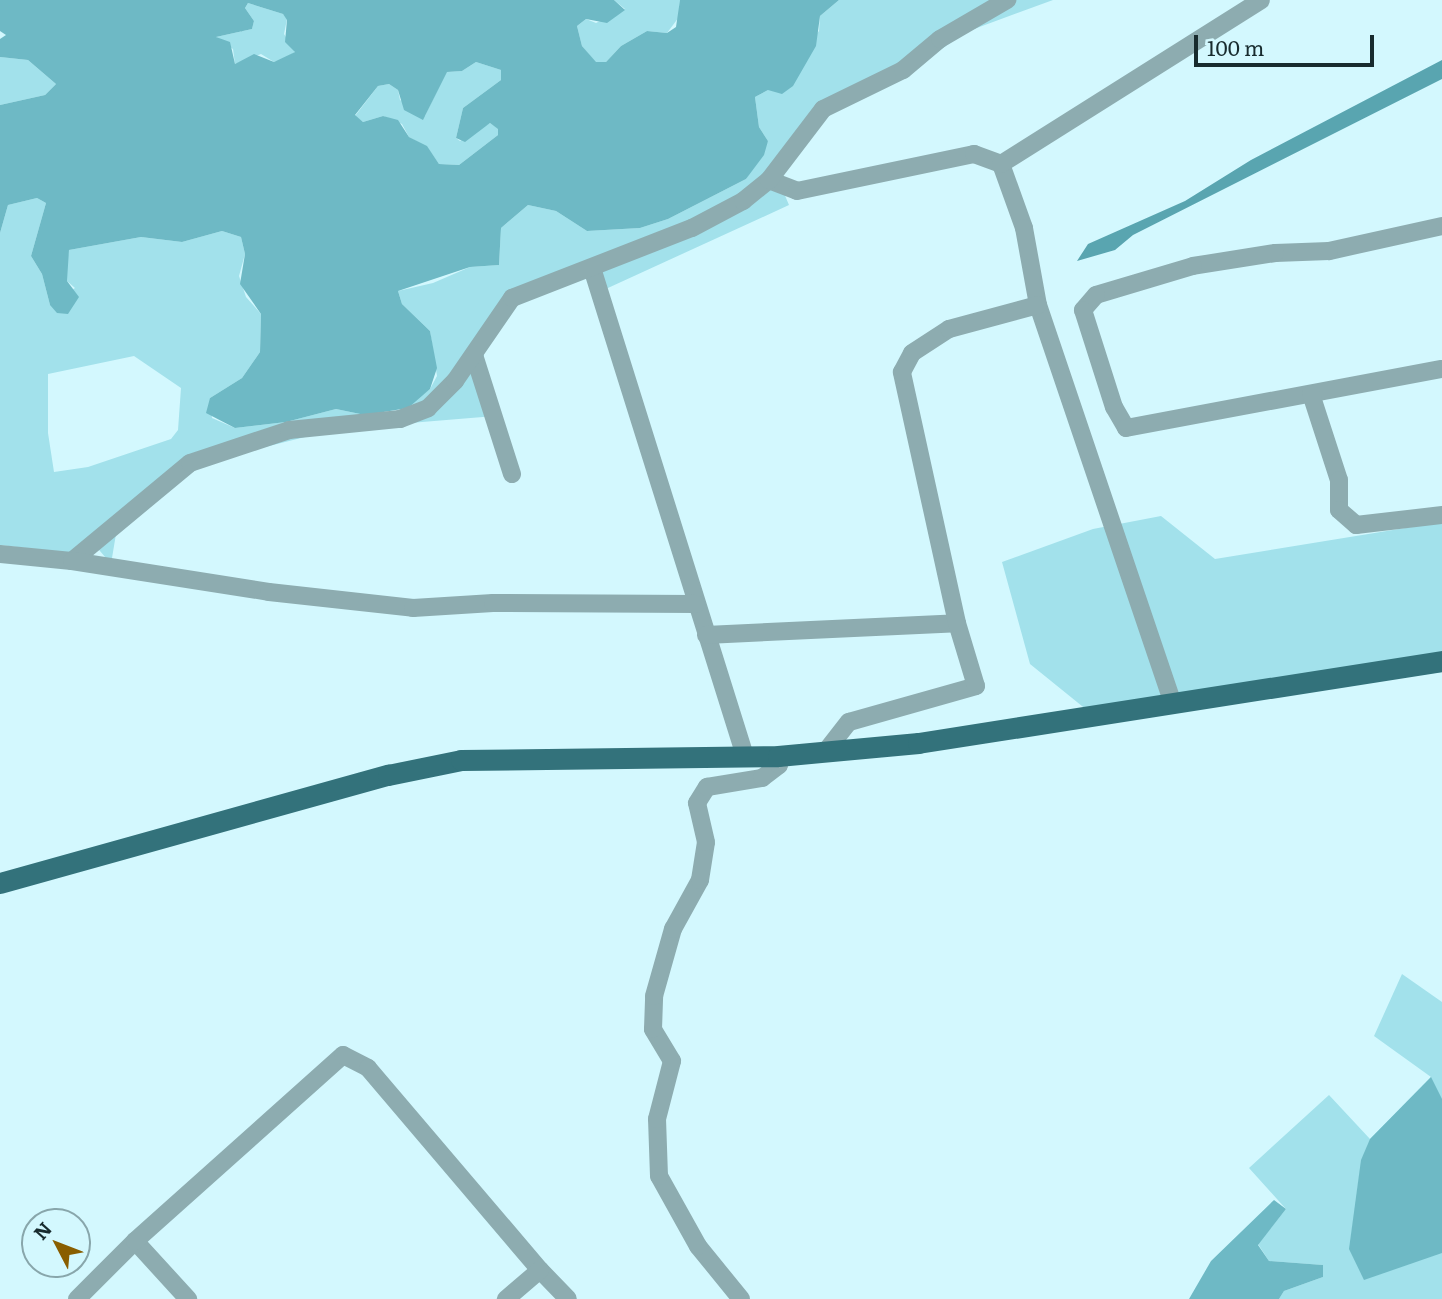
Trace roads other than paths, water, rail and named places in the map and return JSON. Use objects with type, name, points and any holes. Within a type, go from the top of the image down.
[{"type":"main road","points":[[0,883],[374,779],[461,760],[778,756],[918,743],[1172,701],[1442,661]]},
{"type":"street","points":[[72,561],[190,463],[289,430],[400,419],[428,408],[474,355],[512,298],[692,228],[743,201],[769,180],[823,109],[903,70],[940,39],[1007,0]]},
{"type":"street","points":[[1002,164],[1261,0]]},
{"type":"street","points":[[769,180],[797,191],[974,154],[1002,164]]},
{"type":"street","points":[[1002,164],[1024,228],[1038,305],[1172,701]]},
{"type":"street","points":[[1442,226],[1329,251],[1275,253],[1193,266],[1096,295],[1083,310],[1114,407],[1126,428],[1442,369]]},
{"type":"street","points":[[592,268],[666,494],[696,604],[745,756]]},
{"type":"street","points":[[826,751],[849,722],[976,686],[957,623],[902,372],[912,353],[949,329],[1038,305]]},
{"type":"street","points":[[474,355],[512,474]]},
{"type":"street","points":[[1311,394],[1339,480],[1339,510],[1356,525],[1442,515]]},
{"type":"street","points":[[0,554],[72,561],[269,592],[412,608],[493,603],[696,604]]},
{"type":"street","points":[[706,635],[957,623]]},
{"type":"street","points":[[741,1299],[698,1246],[659,1176],[657,1119],[672,1061],[653,1028],[654,996],[673,929],[700,880],[706,842],[697,803],[707,787],[762,778],[779,765],[778,756]]},
{"type":"street","points":[[77,1299],[135,1241],[343,1055],[368,1068],[568,1299]]},
{"type":"street","points":[[135,1241],[188,1299]]},
{"type":"street","points":[[506,1299],[540,1269]]}]
